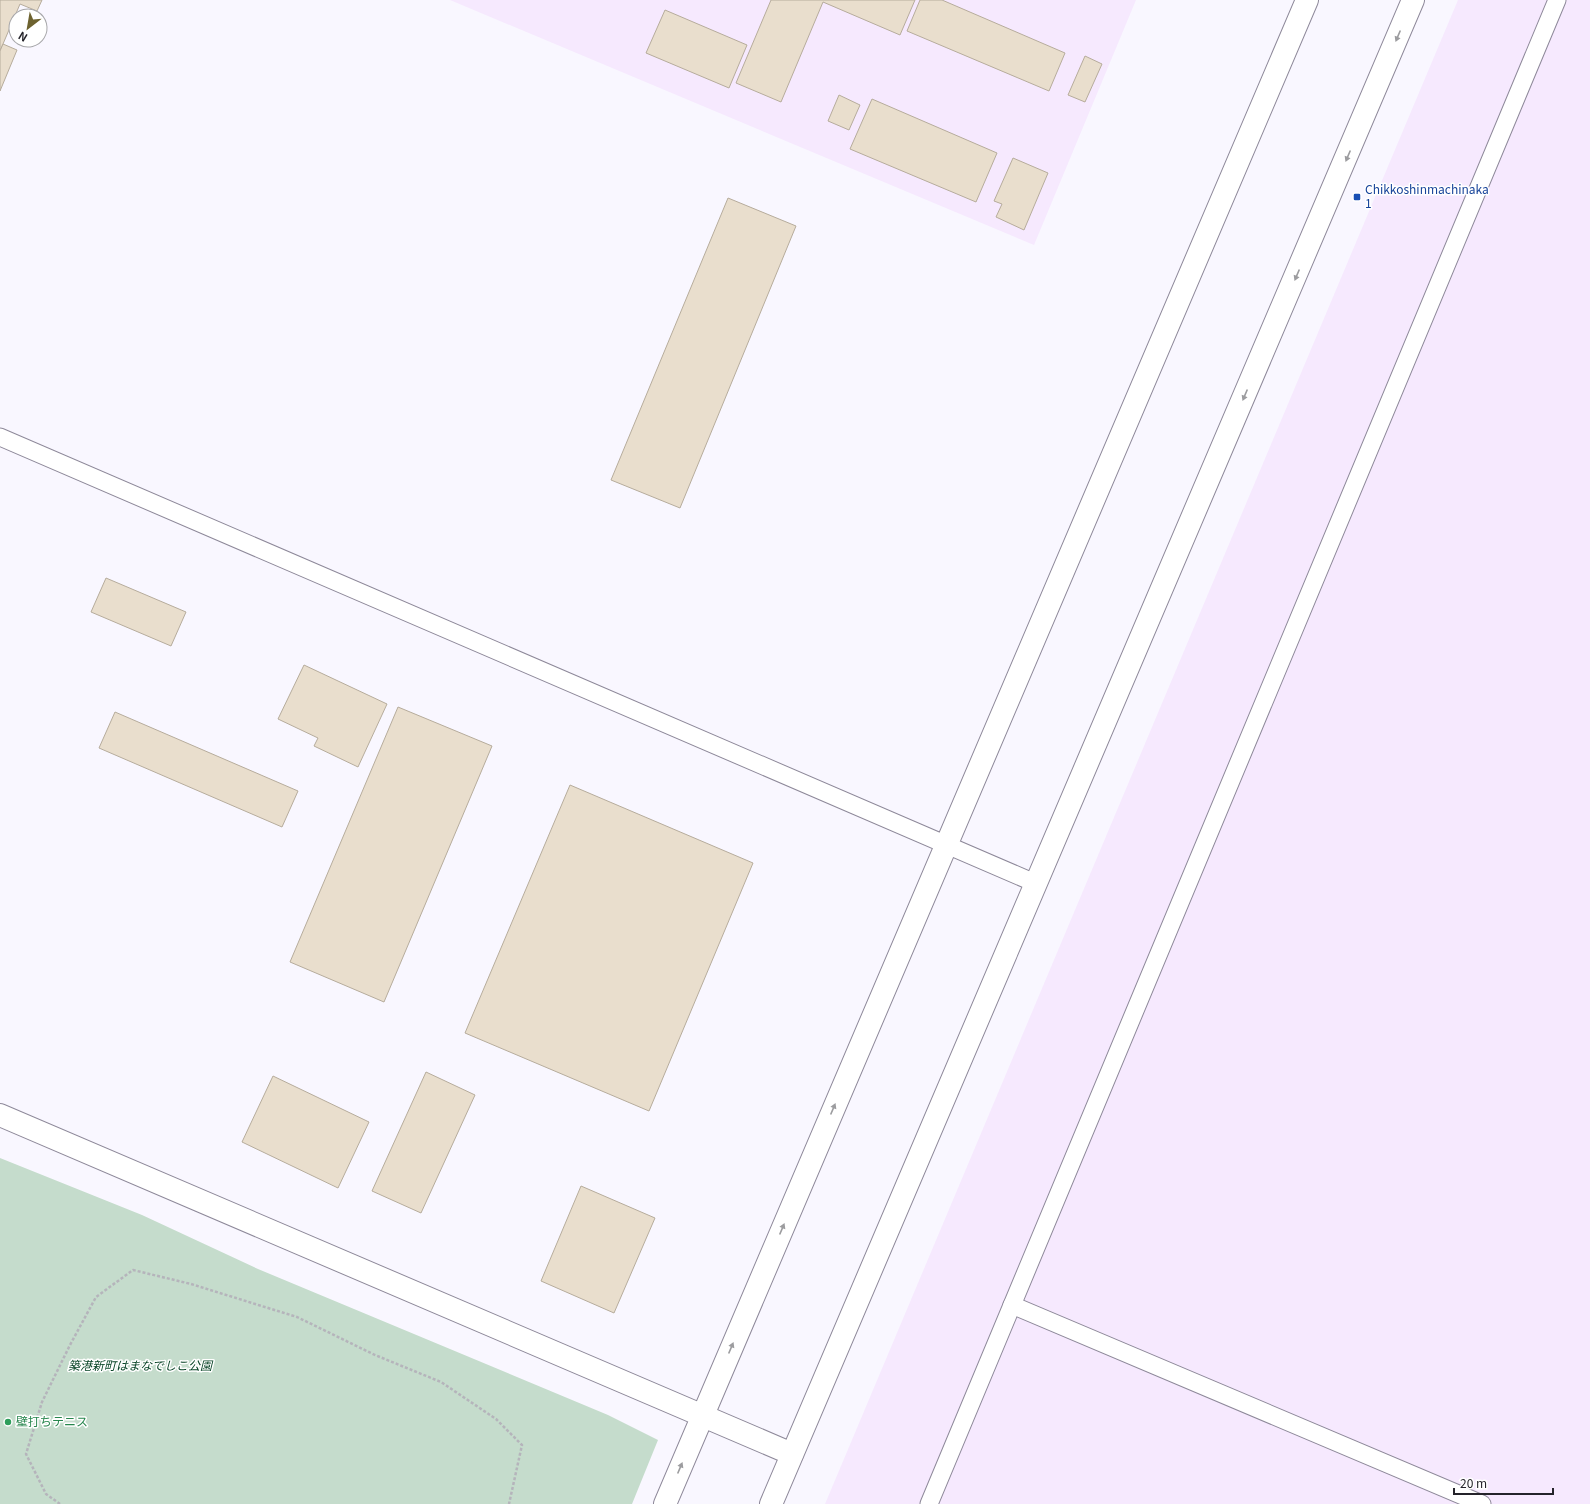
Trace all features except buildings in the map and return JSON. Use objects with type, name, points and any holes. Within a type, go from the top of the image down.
[{"type":"street","points":[[665,1504],[946,845],[1133,412],[1307,0]]},
{"type":"street","points":[[771,1504],[1035,883],[1336,185],[1413,0]]},
{"type":"street","points":[[0,1115],[792,1454]]},
{"type":"lane","points":[[928,1504],[1556,0]]},
{"type":"lane","points":[[0,438],[1035,883]]},
{"type":"lane","points":[[1012,1305],[1482,1504]]},
{"type":"path","points":[[60,1504],[46,1494],[26,1454],[42,1402],[96,1297],[133,1270],[191,1284],[297,1317],[375,1355],[442,1382],[496,1419],[522,1445],[509,1504]]},
{"type":"shaded area","points":[[450,0],[1136,0],[1034,245]]},
{"type":"shaded area","points":[[1458,0],[1590,0],[1590,1504],[825,1504]]},
{"type":"green space","name":"築港新町はまなでしこ公園","points":[[0,1158],[142,1215],[258,1269],[608,1415],[658,1440],[632,1504],[0,1504]]},
{"type":"place","name":"Chikkoshinmachinaka 1","points":[[1357,197]]},
{"type":"place","name":"壁打ちテニス","points":[[8,1422]]}]
